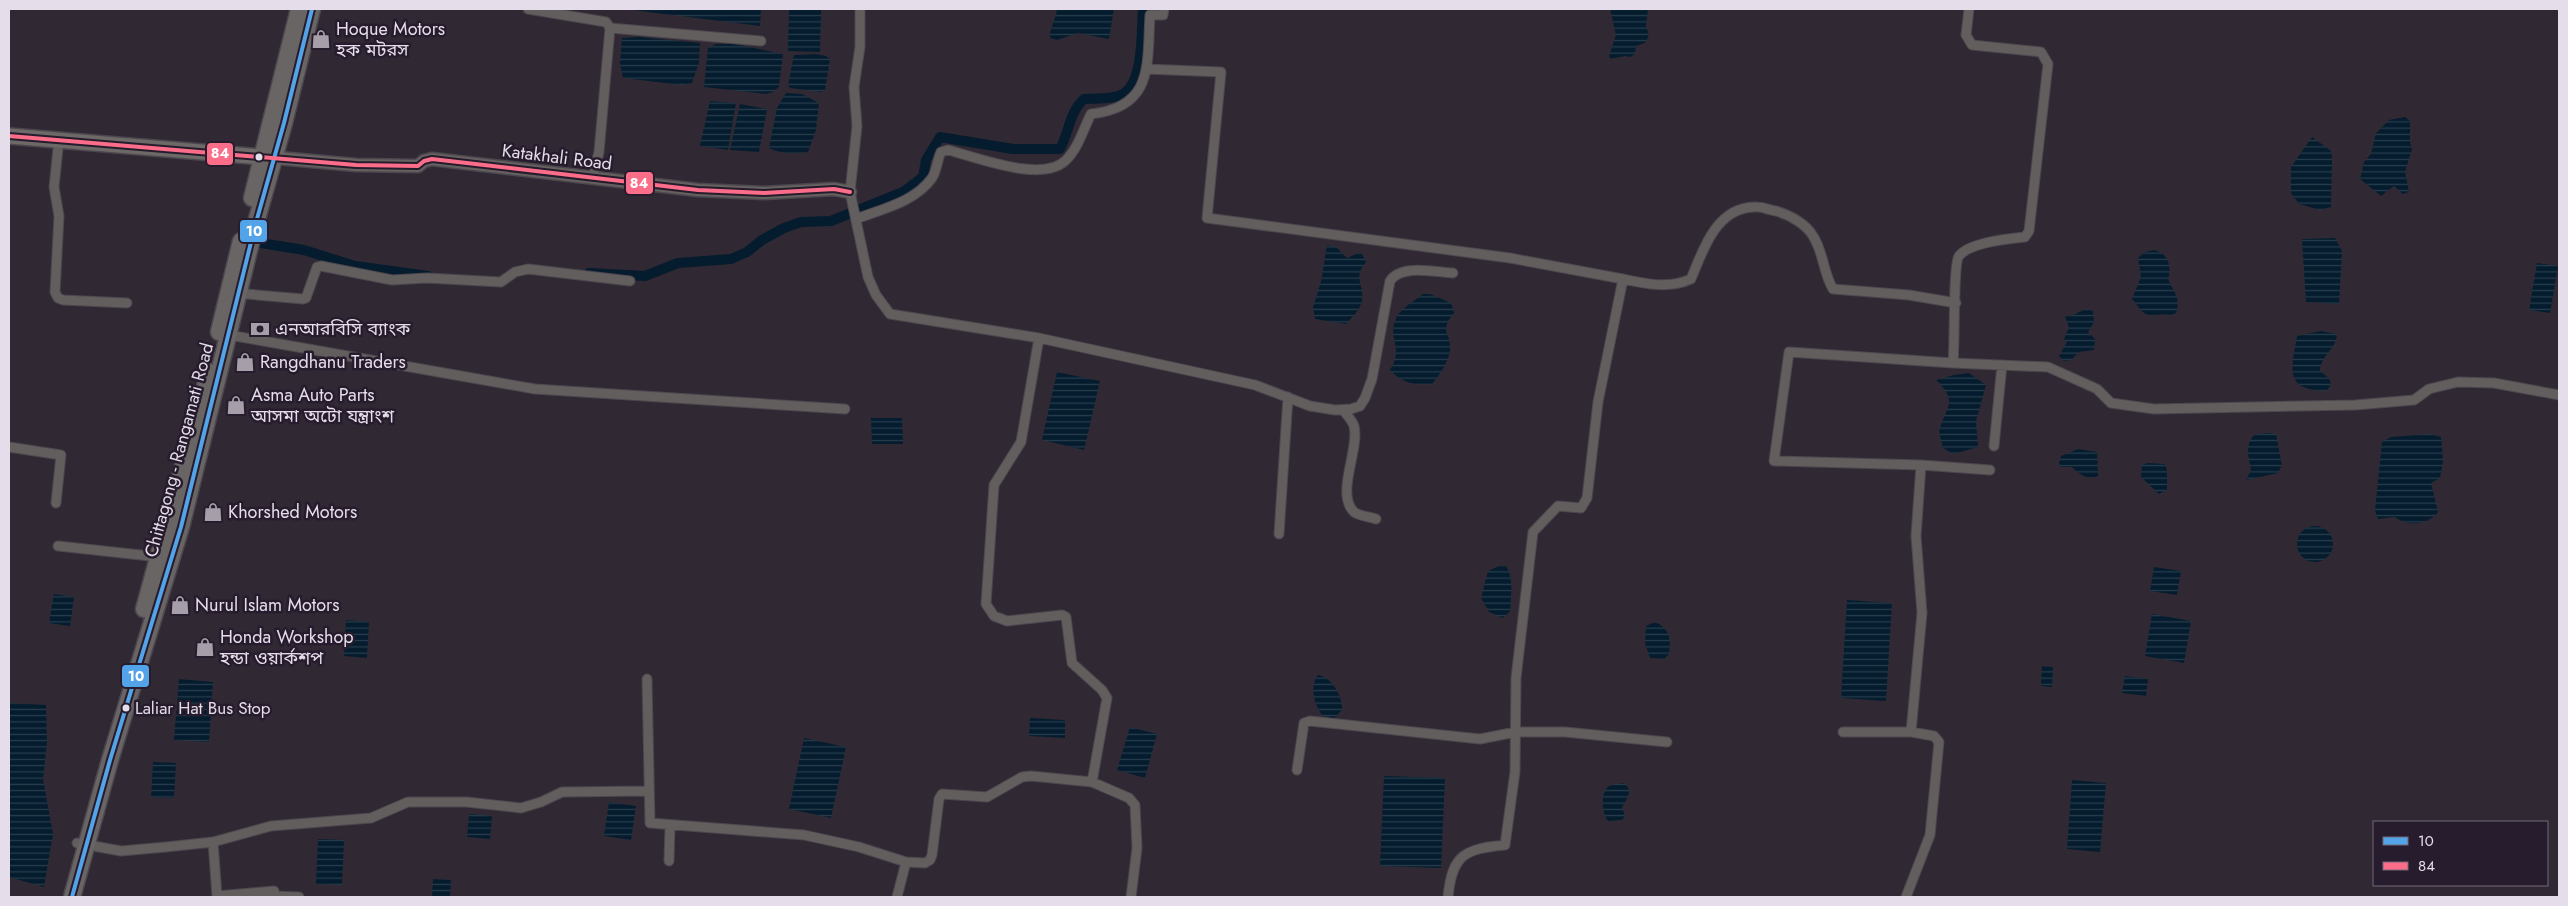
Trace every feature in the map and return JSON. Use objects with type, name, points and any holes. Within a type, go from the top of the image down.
[{"type":"highway","name":"Chittagong - Rangamati Road","points":[[268,157],[298,9]]},
{"type":"highway","name":"Chittagong - Rangamati Road","points":[[72,897],[82,844],[219,334],[234,293],[268,157],[312,9]]},
{"type":"highway","name":"Chittagong - Rangamati Road","points":[[61,897],[82,844],[181,527],[229,335],[234,293]]},
{"type":"main road","points":[[9,136],[268,157]]},
{"type":"street","points":[[528,9],[606,22],[610,28],[599,152],[592,179]]},
{"type":"street","points":[[860,9],[860,48],[854,87],[857,126],[850,192],[868,277],[876,295],[890,314],[1039,338],[1255,385],[1310,406],[1343,410],[1360,406],[1372,379],[1390,282],[1394,275],[1403,271],[1453,273]]},
{"type":"street","points":[[856,219],[904,200],[923,188],[934,176],[936,162],[942,152],[948,150],[1022,169],[1039,170],[1056,167],[1074,150],[1091,114],[1110,112],[1131,101],[1141,85],[1146,68],[1150,15],[1163,15],[1164,9]]},
{"type":"street","points":[[1953,363],[1956,303],[1955,264],[1958,256],[1965,250],[1991,242],[2025,237],[2029,231],[2048,64],[2040,52],[1972,45],[1966,35],[1969,9]]},
{"type":"street","points":[[610,28],[761,41]]},
{"type":"street","points":[[1146,68],[1221,72],[1206,218],[1510,258],[1623,280],[1668,285],[1681,284],[1691,279],[1704,245],[1724,217],[1738,209],[1755,206],[1783,213],[1799,222],[1813,235],[1822,255],[1827,279],[1833,289],[1909,295],[1956,303]]},
{"type":"street","points":[[59,139],[54,187],[58,216],[55,292],[58,298],[63,300],[127,303]]},
{"type":"street","name":"Katakhali Road","points":[[268,157],[356,165],[409,166],[418,166],[424,161],[432,159],[592,179],[764,193],[834,189],[850,192]]},
{"type":"street","points":[[234,293],[304,299],[317,267],[321,266],[392,280],[427,278],[501,282],[515,272],[528,269],[630,281]]},
{"type":"street","points":[[1448,897],[1455,867],[1464,853],[1476,848],[1505,845],[1515,772],[1516,678],[1533,532],[1558,506],[1581,508],[1587,498],[1598,402],[1623,280]]},
{"type":"street","points":[[229,335],[534,389],[845,409]]},
{"type":"street","points":[[1039,338],[1021,442],[994,485],[986,604],[994,616],[1007,620],[1062,615],[1066,617],[1072,662],[1102,690],[1107,698],[1092,782]]},
{"type":"street","points":[[1990,470],[1921,465],[1774,461],[1789,352],[2048,367],[2097,389],[2111,403],[2154,410],[2354,405],[2414,400],[2429,389],[2458,382],[2494,383],[2559,395]]},
{"type":"street","points":[[1994,446],[2002,365]]},
{"type":"street","points":[[1279,534],[1288,397]]},
{"type":"street","points":[[1343,410],[1353,424],[1355,440],[1347,481],[1347,501],[1355,512],[1376,519]]},
{"type":"street","points":[[9,448],[61,455],[56,503]]},
{"type":"street","points":[[1910,732],[1922,613],[1916,536],[1921,465]]},
{"type":"street","points":[[58,546],[159,557]]},
{"type":"street","points":[[647,679],[650,823],[670,826],[737,828],[804,835],[860,847],[906,862],[925,862],[930,860],[939,799],[942,794],[987,798],[1027,776],[1092,782],[1129,798],[1135,805],[1137,848],[1131,897]]},
{"type":"street","points":[[1297,770],[1304,723],[1310,721],[1480,739],[1516,732],[1565,732],[1667,742]]},
{"type":"street","points":[[1843,732],[1910,732],[1934,736],[1939,742],[1930,835],[1906,897]]},
{"type":"street","points":[[82,844],[121,851],[213,842],[271,826],[371,818],[408,802],[467,802],[521,808],[541,802],[562,792],[648,791]]},
{"type":"street","points":[[669,861],[670,826]]},
{"type":"street","points":[[213,842],[217,896],[274,891],[274,896],[299,897]]},
{"type":"street","points":[[897,897],[906,862]]},
{"type":"water","points":[[624,9],[761,9],[760,26]]},
{"type":"water","points":[[789,9],[821,9],[820,52],[788,51]]},
{"type":"water","points":[[1057,9],[1114,9],[1109,39],[1078,33],[1057,40],[1050,38]]},
{"type":"water","points":[[1610,9],[1648,9],[1646,26],[1649,35],[1645,43],[1636,46],[1635,54],[1630,57],[1625,56],[1611,59],[1609,56],[1616,35]]},
{"type":"water","points":[[639,37],[700,43],[699,63],[692,83],[682,85],[623,78],[620,63],[622,38]]},
{"type":"water","points":[[716,44],[735,44],[783,54],[779,87],[773,92],[766,94],[704,87],[708,48]]},
{"type":"water","points":[[816,54],[830,59],[825,90],[821,92],[790,88],[788,85],[794,55]]},
{"type":"water","points":[[786,93],[802,94],[819,103],[816,130],[808,152],[788,153],[769,148],[777,108]]},
{"type":"water","points":[[710,101],[736,103],[728,150],[700,146]]},
{"type":"water","points":[[740,104],[767,109],[759,152],[730,150]]},
{"type":"water","points":[[2405,117],[2410,121],[2412,149],[2405,172],[2409,192],[2403,194],[2394,186],[2381,196],[2360,179],[2364,162],[2371,154],[2376,133],[2389,120]]},
{"type":"water","points":[[2312,137],[2331,151],[2332,158],[2331,207],[2320,210],[2299,204],[2291,193],[2291,167]]},
{"type":"water","points":[[2335,238],[2342,251],[2339,304],[2306,302],[2302,239]]},
{"type":"water","points":[[1327,245],[1337,248],[1347,258],[1358,253],[1362,254],[1366,262],[1359,279],[1362,293],[1361,304],[1357,312],[1346,324],[1315,319],[1313,307],[1321,282]]},
{"type":"water","points":[[2154,250],[2163,254],[2168,261],[2168,279],[2178,303],[2176,313],[2169,316],[2146,314],[2132,299],[2141,277],[2138,258],[2145,252]]},
{"type":"water","points":[[2537,263],[2558,266],[2550,313],[2529,310]]},
{"type":"water","points":[[1423,294],[1430,294],[1451,303],[1454,313],[1446,328],[1450,343],[1448,359],[1432,384],[1426,385],[1404,381],[1390,370],[1396,355],[1393,333],[1395,321],[1399,313]]},
{"type":"water","points":[[2086,309],[2093,311],[2094,322],[2088,332],[2095,339],[2094,350],[2079,352],[2071,360],[2064,361],[2059,356],[2067,342],[2064,340],[2069,328],[2065,316],[2071,316]]},
{"type":"water","points":[[2321,331],[2337,334],[2336,340],[2325,357],[2320,371],[2329,378],[2331,384],[2327,391],[2303,387],[2297,382],[2293,369],[2297,336]]},
{"type":"water","points":[[1057,372],[1100,381],[1084,450],[1042,440]]},
{"type":"water","points":[[1969,373],[1986,385],[1976,421],[1978,447],[1953,454],[1943,448],[1940,438],[1940,428],[1948,408],[1949,398],[1943,387],[1936,380]]},
{"type":"water","points":[[871,418],[902,418],[903,444],[872,444]]},
{"type":"water","points":[[2276,434],[2282,465],[2278,473],[2246,480],[2251,470],[2248,448],[2251,439],[2254,435]]},
{"type":"water","points":[[2430,434],[2441,437],[2443,461],[2440,478],[2431,483],[2438,512],[2429,520],[2418,523],[2406,522],[2395,517],[2378,519],[2375,511],[2382,442],[2391,437]]},
{"type":"water","points":[[2078,449],[2097,452],[2098,476],[2087,477],[2072,467],[2061,467],[2059,463],[2061,456]]},
{"type":"water","points":[[2148,463],[2165,464],[2167,470],[2167,490],[2159,494],[2141,477],[2142,465]]},
{"type":"water","points":[[2315,526],[2322,527],[2328,531],[2332,537],[2332,551],[2328,557],[2322,561],[2315,562],[2308,561],[2302,557],[2298,551],[2297,544],[2298,537],[2302,531],[2308,527]]},
{"type":"water","points":[[1499,566],[1506,566],[1511,582],[1510,611],[1503,618],[1489,612],[1481,598],[1488,571]]},
{"type":"water","points":[[2154,567],[2181,571],[2177,595],[2150,591]]},
{"type":"water","points":[[54,594],[74,597],[70,626],[49,623]]},
{"type":"water","points":[[1847,600],[1892,603],[1886,701],[1841,698]]},
{"type":"water","points":[[2152,614],[2191,621],[2184,663],[2145,656]]},
{"type":"water","points":[[346,620],[369,622],[367,658],[344,656]]},
{"type":"water","points":[[1655,622],[1667,631],[1670,643],[1669,654],[1664,659],[1650,658],[1645,643],[1646,626]]},
{"type":"water","points":[[2042,666],[2053,667],[2052,687],[2041,686]]},
{"type":"water","points":[[1318,675],[1328,679],[1336,688],[1341,699],[1342,710],[1334,718],[1323,716],[1317,707],[1313,690],[1315,679]]},
{"type":"water","points":[[2125,676],[2148,679],[2146,696],[2122,693]]},
{"type":"water","points":[[179,679],[213,682],[209,742],[174,740]]},
{"type":"water","points":[[9,703],[46,705],[47,743],[43,779],[53,834],[44,887],[9,877]]},
{"type":"water","points":[[1030,718],[1065,720],[1065,738],[1029,736]]},
{"type":"water","points":[[1130,727],[1157,734],[1145,778],[1117,770]]},
{"type":"water","points":[[804,738],[846,747],[831,818],[789,809]]},
{"type":"water","points":[[153,762],[176,763],[174,798],[151,797]]},
{"type":"water","points":[[1384,776],[1445,778],[1441,868],[1380,866]]},
{"type":"water","points":[[2072,780],[2106,783],[2100,852],[2067,849]]},
{"type":"water","points":[[1623,783],[1627,786],[1629,792],[1622,808],[1625,816],[1622,820],[1608,821],[1603,809],[1605,790],[1609,786]]},
{"type":"water","points":[[609,802],[636,806],[631,840],[604,836]]},
{"type":"water","points":[[469,814],[492,816],[490,839],[467,837]]},
{"type":"water","points":[[318,839],[344,840],[342,885],[316,884]]},
{"type":"water","points":[[433,879],[451,880],[450,897],[432,897]]},
{"type":"waterway","points":[[589,273],[645,276],[678,263],[731,259],[747,252],[762,240],[784,228],[801,222],[831,221],[903,192],[923,177],[926,160],[940,137],[1013,149],[1060,149],[1076,109],[1084,99],[1114,97],[1123,94],[1130,88],[1135,78],[1140,55],[1143,9]]},
{"type":"waterway","points":[[261,243],[304,250],[355,266],[428,276]]},
{"type":"transit line","name":"10","points":[[72,897],[110,760],[181,527],[255,226],[284,123],[312,9]]},
{"type":"transit line","name":"84","points":[[9,136],[356,165],[418,166],[424,161],[432,159],[698,190],[764,193],[834,189],[850,192]]},
{"type":"place","name":"Hoque Motors হক মটরস","points":[[321,39]]},
{"type":"place","name":"এনআরবিসি ব্যাংক","points":[[260,329]]},
{"type":"place","name":"Rangdhanu Traders","points":[[245,362]]},
{"type":"place","name":"Asma Auto Parts আসমা অটো যন্ত্রাংশ","points":[[236,405]]},
{"type":"place","name":"Khorshed Motors","points":[[213,512]]},
{"type":"place","name":"Nurul Islam Motors","points":[[180,605]]},
{"type":"place","name":"Honda Workshop হন্ডা ওয়ার্কশপ","points":[[205,647]]},
{"type":"place","name":"Laliar Hat Bus Stop","points":[[126,708]]}]
